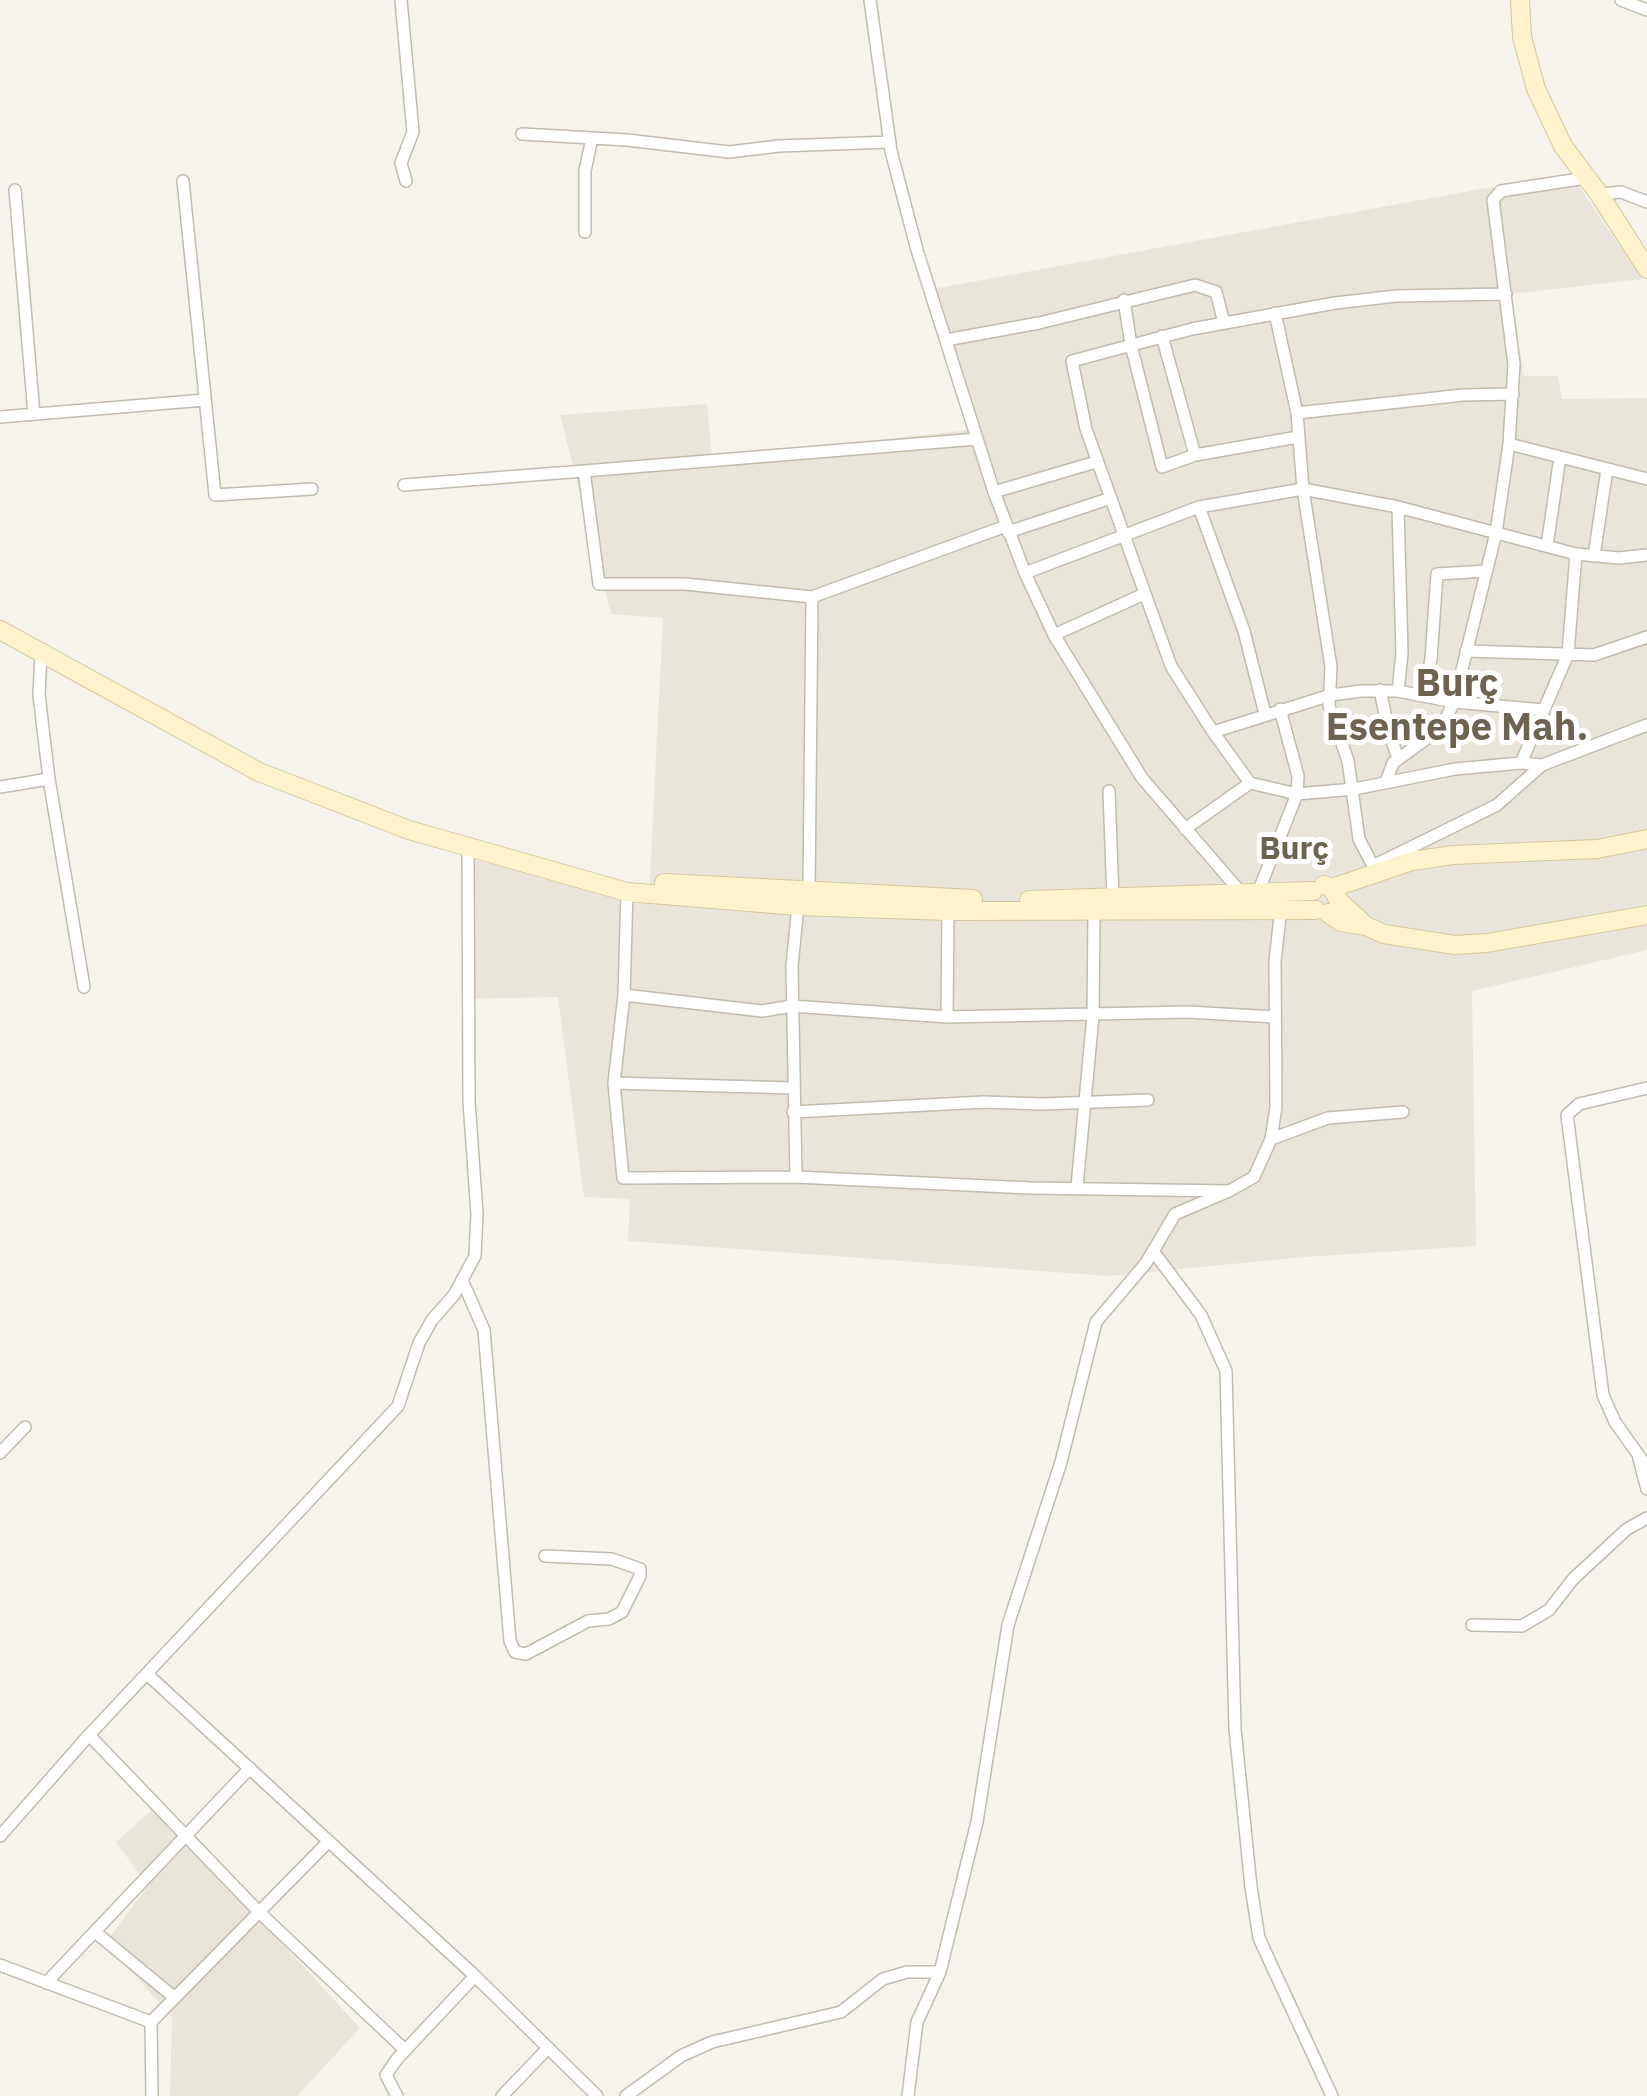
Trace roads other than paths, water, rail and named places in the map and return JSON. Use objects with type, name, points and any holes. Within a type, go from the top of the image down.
[{"type":"main road","points":[[1520,0],[1522,37],[1536,89],[1563,146],[1647,269]]},
{"type":"main road","points":[[0,630],[259,772],[409,830],[627,892],[814,899],[1113,898],[1329,903],[1373,870],[1412,861],[1453,855],[1598,849],[1647,839]]},
{"type":"main road","points":[[598,882],[625,881],[948,911],[1094,913],[1252,900]]},
{"type":"main road","points":[[1281,902],[1324,886],[1341,922],[1410,940],[1454,945],[1487,943],[1647,914]]},
{"type":"street","points":[[401,0],[413,132],[402,163],[406,181]]},
{"type":"street","points":[[870,0],[890,142],[917,250],[1024,574],[1054,634],[1142,778],[1252,900],[1297,794],[1298,776],[1280,709]]},
{"type":"street","points":[[1620,0],[1647,10]]},
{"type":"street","points":[[522,134],[729,152],[890,142]]},
{"type":"street","points":[[585,232],[586,171],[592,138]]},
{"type":"street","points":[[1386,782],[1389,769],[1398,758],[1440,728],[1454,702],[1496,533],[1514,364],[1493,207],[1496,194],[1586,178]]},
{"type":"street","points":[[183,181],[215,495],[312,489]]},
{"type":"street","points":[[15,190],[34,414]]},
{"type":"street","points":[[1599,194],[1620,192],[1647,202]]},
{"type":"street","points":[[946,340],[1052,320],[1195,285],[1216,292],[1224,323]]},
{"type":"street","points":[[1506,294],[1396,296],[1275,313],[1162,336],[1072,362],[1096,462],[1171,666],[1250,783],[1297,794],[1354,790],[1455,769],[1542,765]]},
{"type":"street","points":[[1124,300],[1130,344],[1162,467],[1195,455],[1298,437]]},
{"type":"street","points":[[1275,313],[1296,414],[1302,489],[1331,667],[1329,706],[1354,790],[1359,839],[1373,870],[1497,805],[1542,765],[1644,726],[1647,742]]},
{"type":"street","points":[[1162,336],[1195,455]]},
{"type":"street","points":[[1296,414],[1463,394],[1513,394]]},
{"type":"street","points":[[0,417],[205,400]]},
{"type":"street","points":[[404,485],[977,438]]},
{"type":"street","points":[[1508,444],[1647,479]]},
{"type":"street","points":[[1547,546],[1560,457]]},
{"type":"street","points":[[994,492],[1096,462]]},
{"type":"street","points":[[1594,556],[1606,469]]},
{"type":"street","points":[[584,471],[599,584],[684,584],[812,597],[1007,529],[1111,498]]},
{"type":"street","points":[[1024,574],[1199,506],[1302,489],[1398,508],[1576,554],[1647,556]]},
{"type":"street","points":[[1199,506],[1244,631],[1265,714]]},
{"type":"street","points":[[1398,508],[1402,653],[1398,691]]},
{"type":"street","points":[[1522,764],[1568,654],[1576,554]]},
{"type":"street","points":[[1424,696],[1432,659],[1438,574],[1486,571]]},
{"type":"street","points":[[1054,634],[1144,594]]},
{"type":"street","points":[[796,1177],[792,966],[814,899],[812,597]]},
{"type":"street","points":[[1466,650],[1594,655],[1647,637]]},
{"type":"street","points":[[40,654],[39,696],[49,779],[84,987]]},
{"type":"street","points":[[1380,690],[1398,758]]},
{"type":"street","points":[[1212,732],[1330,695],[1380,690],[1544,710]]},
{"type":"street","points":[[0,787],[49,779]]},
{"type":"street","points":[[1186,829],[1250,783]]},
{"type":"street","points":[[1108,792],[1113,898]]},
{"type":"street","points":[[0,1836],[398,1406],[419,1344],[432,1320],[454,1296],[475,1256],[478,1214],[469,1100],[468,849]]},
{"type":"street","points":[[627,892],[624,996],[614,1083],[622,1178],[796,1177],[1030,1188],[1228,1191]]},
{"type":"street","points":[[908,2096],[917,2022],[940,1972],[977,1822],[1008,1625],[1061,1462],[1096,1322],[1153,1251],[1175,1214],[1254,1177],[1271,1139],[1276,1107],[1275,962],[1281,902]]},
{"type":"street","points":[[947,1017],[948,911]]},
{"type":"street","points":[[1077,1186],[1093,1016],[1094,913]]},
{"type":"street","points":[[624,996],[762,1011],[792,1006],[947,1017],[1188,1012],[1274,1016]]},
{"type":"street","points":[[614,1083],[794,1088]]},
{"type":"street","points":[[1647,1088],[1580,1104],[1567,1115],[1603,1395],[1615,1422],[1647,1468]]},
{"type":"street","points":[[794,1112],[984,1102],[1148,1100]]},
{"type":"street","points":[[1271,1139],[1328,1118],[1403,1112]]},
{"type":"street","points":[[1166,1190],[1189,1208]]},
{"type":"street","points":[[1153,1251],[1200,1315],[1226,1371],[1234,1729],[1251,1887],[1259,1938],[1332,2096]]},
{"type":"street","points":[[462,1280],[484,1330],[510,1641],[515,1652],[526,1654],[588,1620],[622,1612],[640,1576],[640,1569],[612,1559],[545,1556]]},
{"type":"street","points":[[0,1453],[26,1427]]},
{"type":"street","points":[[1638,1455],[1647,1489]]},
{"type":"street","points":[[1472,1625],[1522,1626],[1549,1610],[1574,1579],[1626,1529],[1647,1518]]},
{"type":"street","points":[[147,1674],[475,1976],[588,2093]]},
{"type":"street","points":[[90,1736],[260,1912],[406,2050]]},
{"type":"street","points":[[46,1983],[250,1768]]},
{"type":"street","points":[[152,2096],[151,2022],[329,1841]]},
{"type":"street","points":[[95,1932],[175,1998]]},
{"type":"street","points":[[0,1965],[151,2022]]},
{"type":"street","points":[[626,2096],[681,2056],[712,2042],[841,2012],[882,1979],[908,1972],[940,1972]]},
{"type":"street","points":[[397,2096],[386,2075],[475,1976]]},
{"type":"street","points":[[502,2096],[548,2048]]},
{"type":"district","name":"Burç Esentepe Mah.","points":[[1457,707]]},
{"type":"district","name":"Burç","points":[[1294,850]]}]
